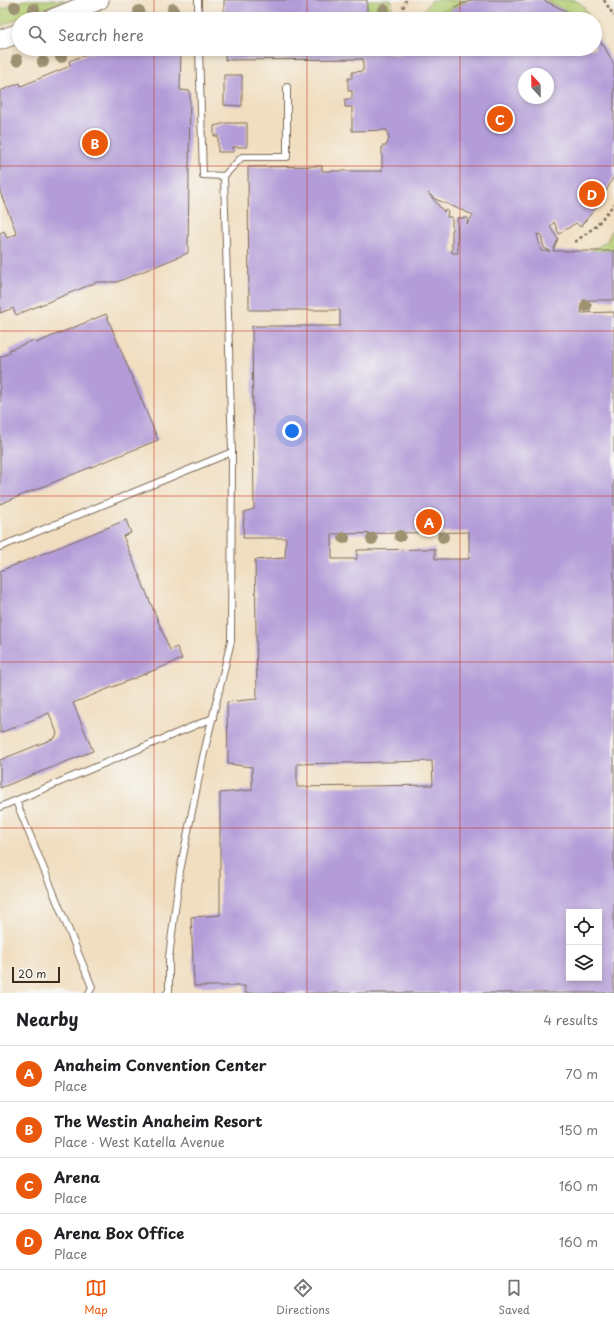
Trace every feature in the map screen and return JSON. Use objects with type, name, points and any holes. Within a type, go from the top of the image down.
[{"type":"main road","points":[[69,12],[99,0]]},
{"type":"main road","points":[[0,40],[12,35]]},
{"type":"lane","points":[[198,12],[198,1],[205,0]]},
{"type":"lane","points":[[199,56],[203,175],[224,176]]},
{"type":"lane","points":[[168,993],[169,957],[180,871],[203,757],[232,641],[232,452],[224,176],[242,157],[287,157],[287,87]]},
{"type":"lane","points":[[0,547],[232,452]]},
{"type":"lane","points":[[0,807],[213,718]]},
{"type":"lane","points":[[16,801],[92,987],[89,993]]},
{"type":"path","points":[[402,12],[406,0]]},
{"type":"path","points":[[604,0],[614,16]]},
{"type":"path","points":[[575,242],[596,226],[614,204]]},
{"type":"green space","points":[[25,0],[65,0],[35,12],[12,12],[12,21],[0,26],[0,10]]},
{"type":"green space","points":[[367,0],[392,0],[391,12],[367,12]]},
{"type":"green space","points":[[432,0],[469,0],[448,12],[422,12]]},
{"type":"green space","points":[[543,0],[576,0],[584,7],[586,12],[568,12]]},
{"type":"green space","points":[[614,227],[614,251],[590,251],[607,241]]},
{"type":"building","points":[[224,0],[367,0],[367,12],[224,12]]},
{"type":"building","points":[[473,0],[543,0],[568,12],[448,12]]},
{"type":"building","points":[[602,44],[614,65],[614,176],[600,203],[580,227],[576,223],[559,234],[554,222],[550,227],[558,239],[553,251],[614,251],[614,300],[583,300],[581,313],[614,312],[614,993],[245,993],[245,986],[194,986],[191,917],[220,915],[220,793],[252,790],[252,767],[228,764],[227,702],[257,699],[255,560],[285,558],[286,538],[243,538],[244,512],[254,509],[252,326],[340,326],[340,310],[249,310],[248,167],[322,166],[322,171],[382,171],[382,146],[386,146],[389,139],[387,130],[352,131],[352,107],[345,107],[345,99],[352,99],[352,91],[348,91],[348,78],[352,78],[352,72],[363,71],[363,59],[225,60],[225,56],[602,56]],"holes":[[[428,193],[435,199],[473,215],[467,224],[468,218],[457,218],[458,253],[452,253],[452,217],[447,217],[448,211],[445,210],[444,212]],[[537,234],[541,235],[544,248],[550,251],[541,251]],[[469,532],[469,559],[435,559],[435,549],[357,550],[357,559],[332,559],[332,534]],[[432,761],[433,785],[297,787],[297,764]]]},
{"type":"building","points":[[82,56],[181,56],[180,90],[190,91],[188,253],[117,282],[97,282],[16,315],[13,308],[0,313],[0,233],[4,231],[7,238],[17,234],[0,192],[0,91],[20,83],[21,86],[70,66],[69,61]]},
{"type":"building","points":[[224,75],[242,75],[242,106],[224,105]]},
{"type":"building","points":[[226,123],[247,123],[247,147],[233,147],[234,152],[218,152],[218,136],[214,136],[214,126]]},
{"type":"building","points":[[106,314],[158,440],[0,504],[0,357],[10,353],[9,350],[34,340],[36,343]]},
{"type":"building","points":[[126,520],[131,533],[123,536],[170,650],[177,647],[182,659],[73,703],[93,751],[0,788],[0,760],[55,738],[57,733],[49,713],[0,733],[0,571]]},
{"type":"place","name":"Arena","points":[[500,119]]},
{"type":"place","name":"The Westin Anaheim Resort","points":[[95,143]]},
{"type":"place","name":"Arena Box Office","points":[[592,194]]},
{"type":"place","name":"Anaheim Convention Center","points":[[429,522]]}]
